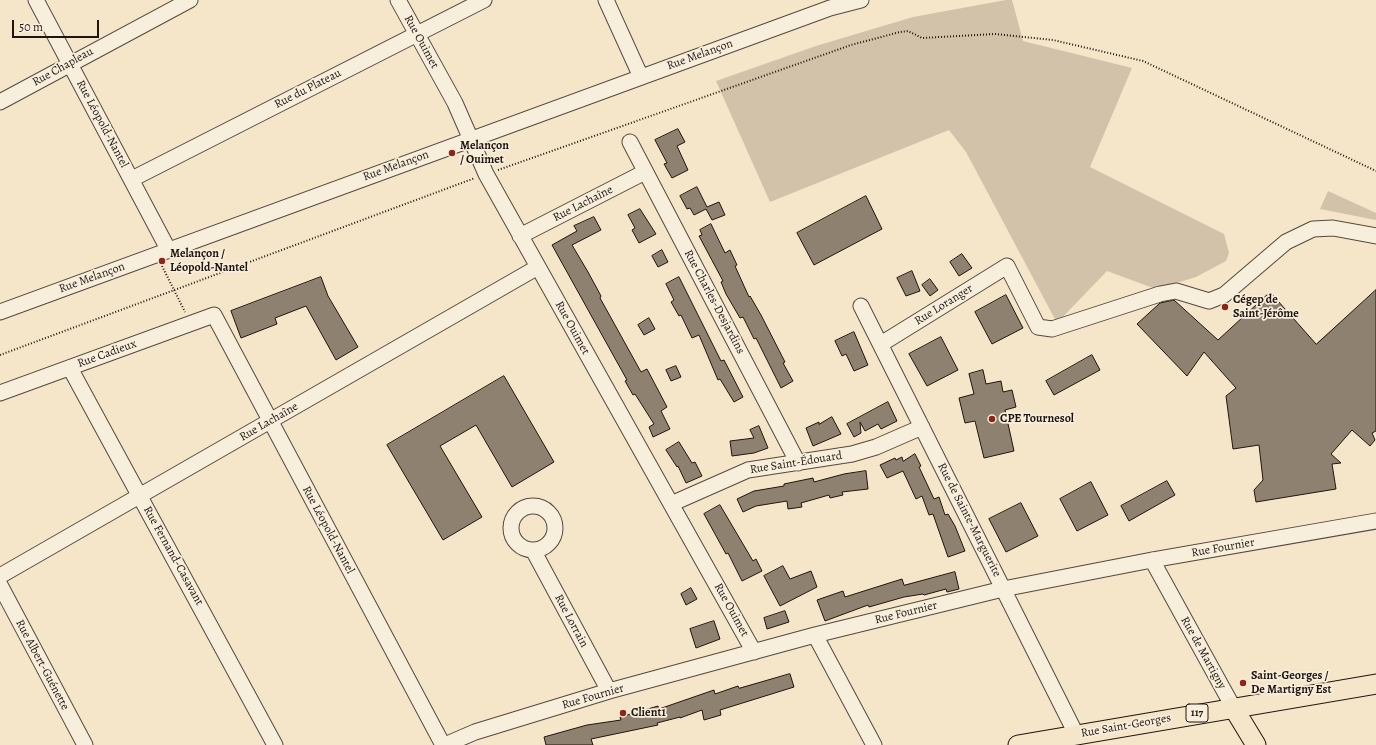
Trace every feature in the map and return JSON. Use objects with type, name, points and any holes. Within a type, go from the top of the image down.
[{"type":"main road","name":"Rue Saint-Georges","points":[[1018,745],[1233,707],[1376,684]]},
{"type":"main road","name":"Rue de Martigny","points":[[1233,707],[1256,745]]},
{"type":"street","name":"Rue Léopold-Nantel","points":[[36,0],[132,179],[162,251]]},
{"type":"street","name":"Rue Chapleau","points":[[0,102],[70,63],[190,0]]},
{"type":"street","name":"Rue Ouimet","points":[[398,0],[455,103],[486,174],[754,652]]},
{"type":"street","name":"Rue du Plateau","points":[[132,179],[416,33],[484,0]]},
{"type":"street","points":[[606,0],[641,76]]},
{"type":"street","name":"Rue Melançon","points":[[0,312],[162,251],[641,76],[830,8],[861,0]]},
{"type":"street","name":"Rue Charles-Desjardins","points":[[630,142],[798,462]]},
{"type":"street","name":"Rue Lachaîne","points":[[520,236],[645,172]]},
{"type":"street","name":"Rue Loranger","points":[[880,344],[1007,266],[1038,327],[1052,329],[1160,294],[1176,291],[1210,301],[1224,295],[1286,242],[1313,229],[1334,228],[1376,236]]},
{"type":"street","name":"Rue Lachaîne","points":[[0,576],[538,267]]},
{"type":"street","name":"Rue de Sainte-Marguerite","points":[[861,306],[1076,734]]},
{"type":"street","name":"Rue Léopold-Nantel","points":[[214,315],[444,745]]},
{"type":"street","name":"Rue Cadieux","points":[[0,393],[214,315]]},
{"type":"street","name":"Rue Fernand-Casavant","points":[[70,368],[275,745]]},
{"type":"street","name":"Rue Saint-Édouard","points":[[671,504],[748,470],[852,454],[876,447],[922,427]]},
{"type":"street","name":"Rue Fournier","points":[[444,745],[475,732],[609,691],[815,636],[1003,589],[1152,560],[1376,521]]},
{"type":"street","name":"Rue Lorrain","points":[[533,550],[609,691]]},
{"type":"street","name":"Rue de Martigny","points":[[1152,560],[1233,707]]},
{"type":"street","name":"Rue Albert-Guénette","points":[[0,584],[85,745]]},
{"type":"street","points":[[815,636],[874,745]]},
{"type":"path","points":[[0,355],[486,174],[851,45],[900,32],[908,31],[922,38],[995,34],[1054,40],[1143,61],[1376,171]]},
{"type":"path","points":[[162,251],[174,290],[191,324]]},
{"type":"shaded area","points":[[1012,0],[1023,41],[1132,68],[1090,167],[1224,234],[1229,253],[1226,261],[1196,277],[1156,289],[1107,271],[1057,323],[966,152],[949,130],[770,202],[716,81],[816,46],[913,17]]},
{"type":"shaded area","points":[[1328,191],[1376,213],[1376,220],[1320,209]]},
{"type":"building","points":[[678,129],[685,142],[677,146],[688,170],[672,178],[664,164],[667,163],[655,140]]},
{"type":"building","points":[[697,187],[707,207],[719,202],[725,215],[712,220],[706,209],[694,215],[690,208],[687,209],[680,196]]},
{"type":"building","points":[[866,196],[882,229],[814,265],[797,233]]},
{"type":"building","points":[[640,209],[656,234],[639,243],[632,230],[635,228],[628,215]]},
{"type":"building","points":[[594,217],[601,230],[572,245],[641,372],[647,369],[667,407],[661,411],[670,429],[653,437],[649,427],[654,424],[625,381],[627,380],[552,245],[577,231],[574,226]]},
{"type":"building","points":[[711,224],[725,253],[730,250],[737,265],[735,266],[749,297],[750,296],[761,315],[785,362],[783,363],[793,381],[781,388],[756,338],[754,339],[743,317],[740,318],[726,294],[721,282],[723,281],[699,236],[702,235],[700,230]]},
{"type":"building","points":[[662,250],[668,262],[658,267],[652,256]]},
{"type":"building","points":[[962,254],[972,268],[959,276],[950,262]]},
{"type":"building","points":[[912,271],[920,291],[906,296],[897,278]]},
{"type":"building","points":[[321,277],[328,296],[358,347],[336,360],[306,306],[275,318],[277,324],[241,338],[231,311]]},
{"type":"building","points":[[679,277],[721,361],[724,360],[743,397],[734,402],[720,379],[718,380],[699,335],[692,338],[681,315],[679,316],[671,302],[674,300],[666,284]]},
{"type":"building","points":[[930,279],[938,290],[930,296],[922,285]]},
{"type":"building","points":[[1376,290],[1376,431],[1372,433],[1375,440],[1370,446],[1352,430],[1331,454],[1341,463],[1332,464],[1336,489],[1256,502],[1254,490],[1263,480],[1259,445],[1233,449],[1226,396],[1236,388],[1204,352],[1187,376],[1137,324],[1160,303],[1174,300],[1218,340],[1270,292],[1316,344]]},
{"type":"building","points":[[1006,295],[1023,328],[992,344],[975,312]]},
{"type":"building","points":[[649,318],[655,329],[644,335],[638,325]]},
{"type":"building","points":[[854,332],[868,365],[854,371],[846,354],[842,356],[835,341]]},
{"type":"building","points":[[941,337],[958,370],[927,386],[909,354]]},
{"type":"building","points":[[1092,355],[1100,370],[1054,395],[1046,381]]},
{"type":"building","points":[[676,366],[681,377],[671,381],[666,370]]},
{"type":"building","points":[[983,370],[986,384],[1001,381],[1003,392],[1012,390],[1016,407],[1005,410],[1014,451],[984,458],[975,421],[965,423],[959,398],[974,394],[969,374]]},
{"type":"building","points":[[504,376],[554,462],[512,487],[476,425],[440,446],[482,517],[443,540],[387,445]]},
{"type":"building","points":[[888,402],[897,421],[881,429],[878,424],[865,431],[860,422],[861,433],[854,437],[847,424]]},
{"type":"building","points":[[832,417],[841,434],[813,446],[806,428],[819,422],[819,424]]},
{"type":"building","points":[[759,426],[768,448],[754,453],[732,456],[730,441],[754,438],[750,430]]},
{"type":"building","points":[[679,442],[692,463],[695,462],[702,476],[686,483],[678,466],[677,467],[666,450]]},
{"type":"building","points":[[915,454],[921,466],[919,467],[934,499],[939,497],[945,515],[948,514],[955,526],[965,551],[948,557],[933,514],[929,515],[922,496],[916,499],[903,471],[887,478],[880,465],[895,458],[896,460],[902,457],[903,461]]},
{"type":"building","points":[[866,471],[868,489],[842,492],[843,495],[830,498],[829,495],[801,503],[802,507],[788,509],[787,501],[756,506],[743,512],[737,499],[754,491],[784,486],[784,484],[813,478],[814,482],[844,474]]},
{"type":"building","points":[[1167,481],[1175,495],[1129,521],[1121,506]]},
{"type":"building","points":[[1091,482],[1108,515],[1077,531],[1060,499]]},
{"type":"building","points":[[1021,503],[1038,536],[1006,552],[989,519]]},
{"type":"building","points":[[720,505],[753,561],[756,559],[762,571],[742,581],[728,553],[726,554],[704,514]]},
{"type":"building","points":[[783,566],[790,579],[811,571],[817,587],[780,606],[764,576]]},
{"type":"building","points":[[955,572],[959,589],[947,592],[946,589],[924,595],[904,597],[869,607],[868,605],[825,621],[817,600],[843,591],[845,597],[902,579],[904,585]]},
{"type":"building","points":[[691,588],[697,599],[686,605],[681,594]]},
{"type":"building","points":[[785,611],[789,622],[767,629],[764,618]]},
{"type":"building","points":[[714,621],[720,639],[696,648],[690,629]]},
{"type":"building","points":[[790,674],[794,687],[720,710],[721,715],[704,720],[702,710],[680,718],[657,723],[658,725],[591,739],[593,745],[546,745],[544,737],[587,725],[621,720],[620,717],[658,706],[659,709],[714,690],[715,694],[738,686],[739,688]]},
{"type":"place","name":"Melançon / Ouimet","points":[[452,153]]},
{"type":"place","name":"Melançon / Léopold-Nantel","points":[[162,261]]},
{"type":"place","name":"Cégep de Saint-Jérôme","points":[[1225,307]]},
{"type":"place","name":"CPE Tournesol","points":[[992,419]]},
{"type":"place","name":"Saint-Georges / De Martigny Est","points":[[1243,683]]},
{"type":"place","name":"Client1","points":[[623,713]]}]
